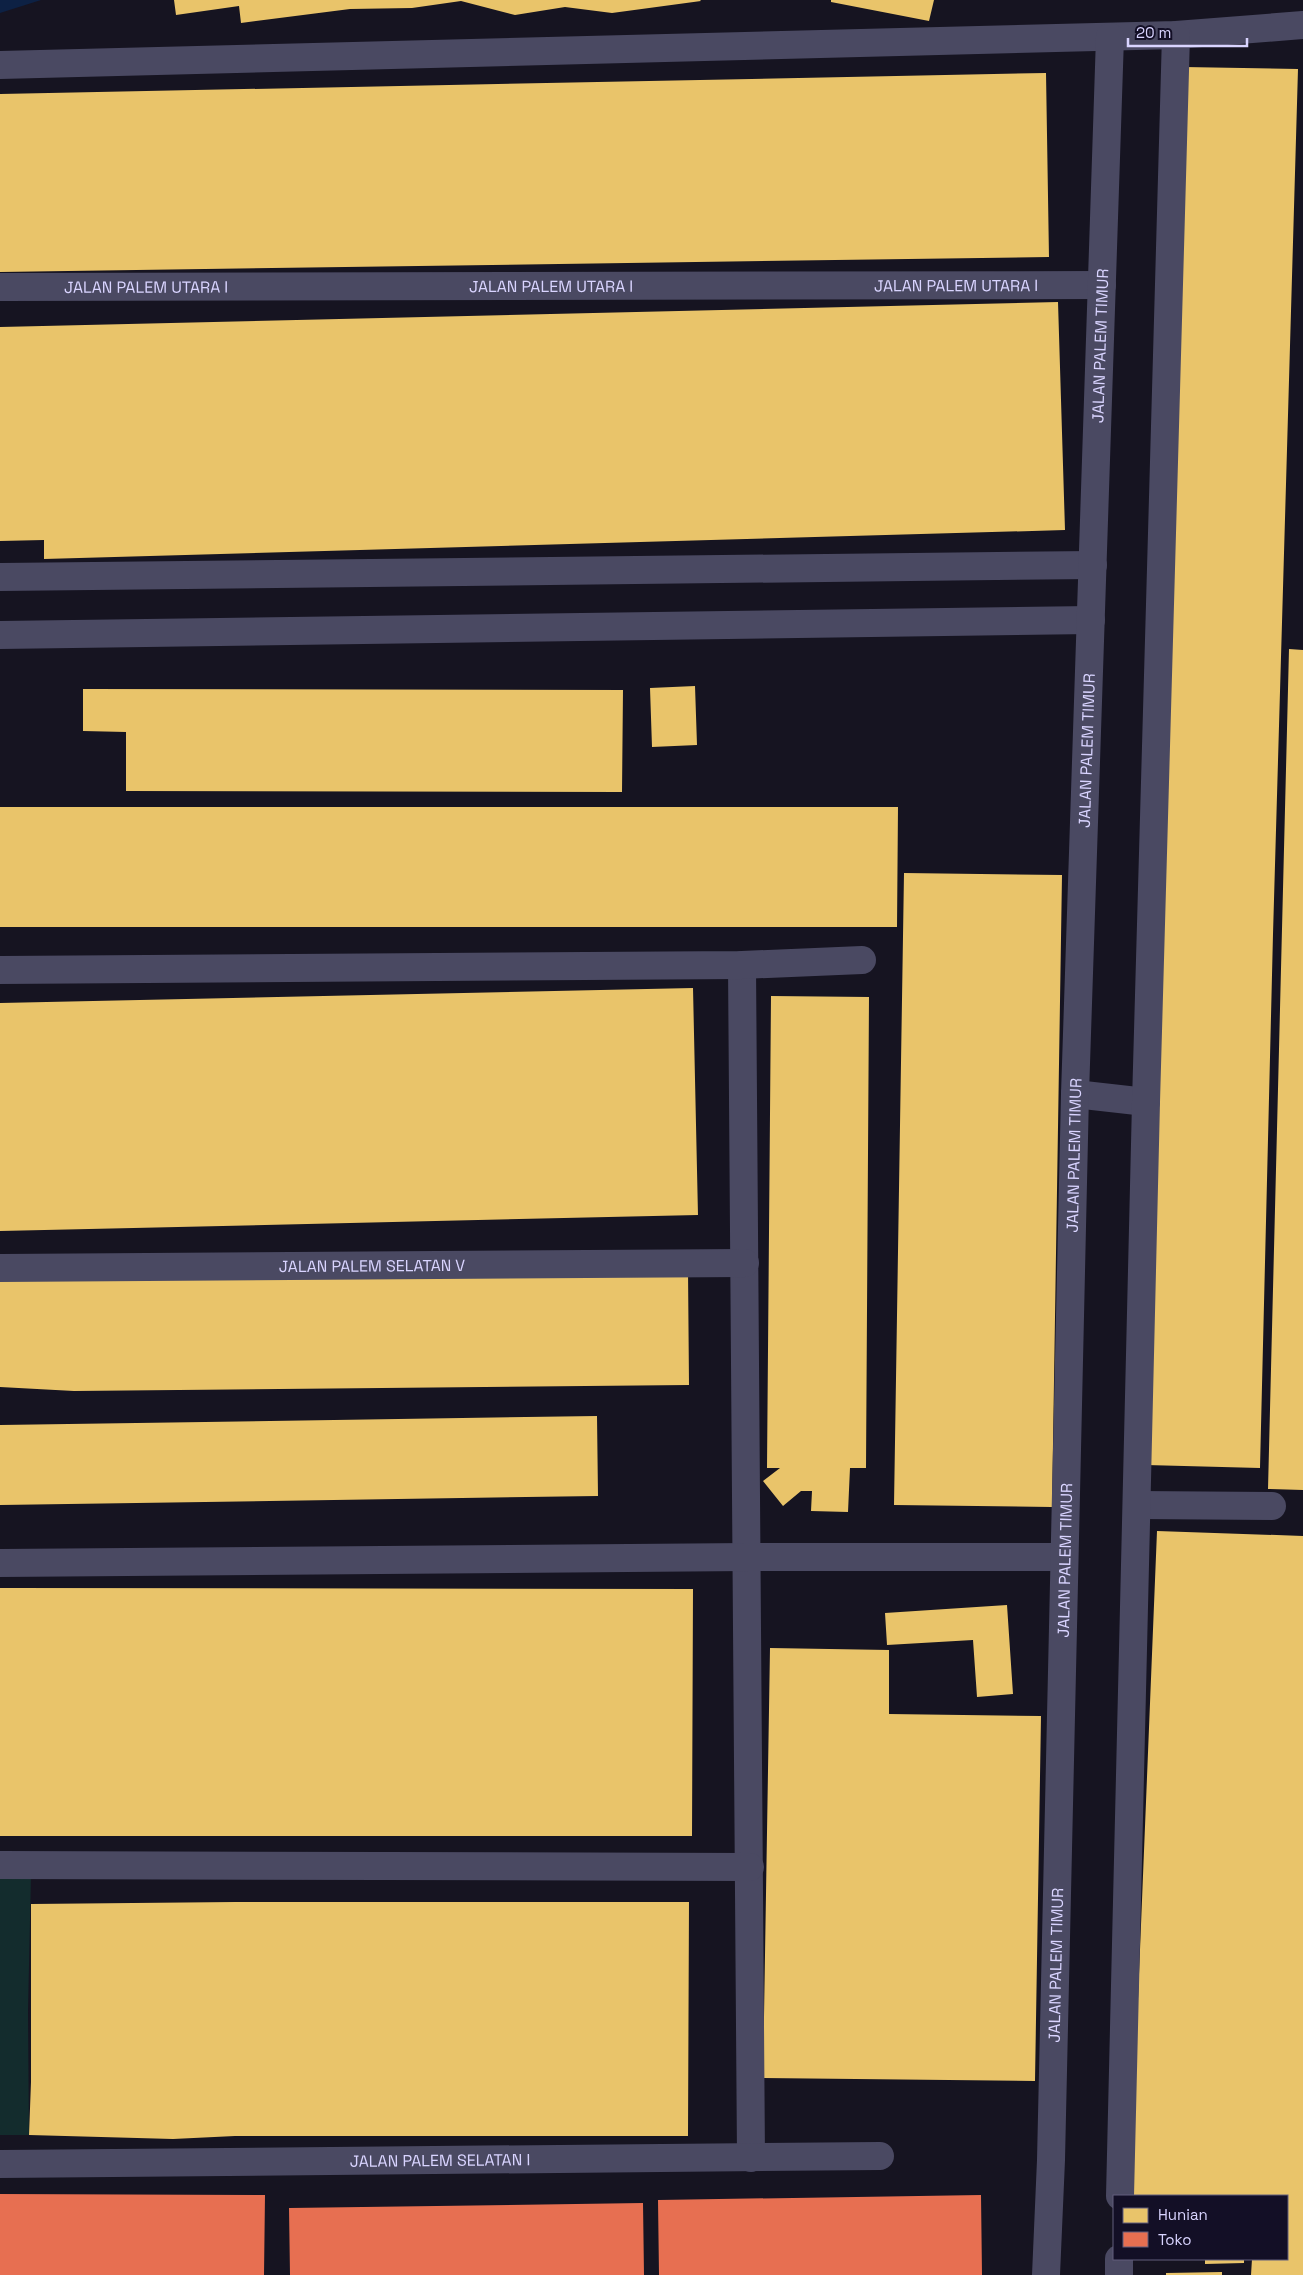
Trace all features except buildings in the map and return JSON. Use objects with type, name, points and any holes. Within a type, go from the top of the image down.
[{"type":"street","points":[[0,65],[1176,35],[1303,25]]},
{"type":"street","points":[[1120,2195],[1146,1102],[1176,35]]},
{"type":"street","name":"JALAN PALEM TIMUR","points":[[1046,2275],[1051,2160],[1076,1094],[1110,37]]},
{"type":"street","name":"JALAN PALEM UTARA I","points":[[0,287],[1102,285]]},
{"type":"street","points":[[0,578],[1093,565]]},
{"type":"street","points":[[0,635],[1091,620]]},
{"type":"street","points":[[0,970],[742,965],[862,960]]},
{"type":"street","points":[[742,965],[748,1557],[751,2158]]},
{"type":"street","points":[[1076,1094],[1146,1102]]},
{"type":"street","name":"JALAN PALEM SELATAN V","points":[[0,1268],[745,1263]]},
{"type":"street","points":[[1137,1505],[1272,1506]]},
{"type":"street","points":[[0,1563],[748,1557],[1064,1557]]},
{"type":"street","points":[[0,1864],[750,1867]]},
{"type":"street","name":"JALAN PALEM SELATAN I","points":[[0,2164],[880,2156]]},
{"type":"street","points":[[1118,2275],[1119,2260]]},
{"type":"green space","points":[[0,1875],[31,1875],[28,2011],[29,2135],[0,2135]]},
{"type":"water","points":[[0,0],[41,0],[0,13]]}]
